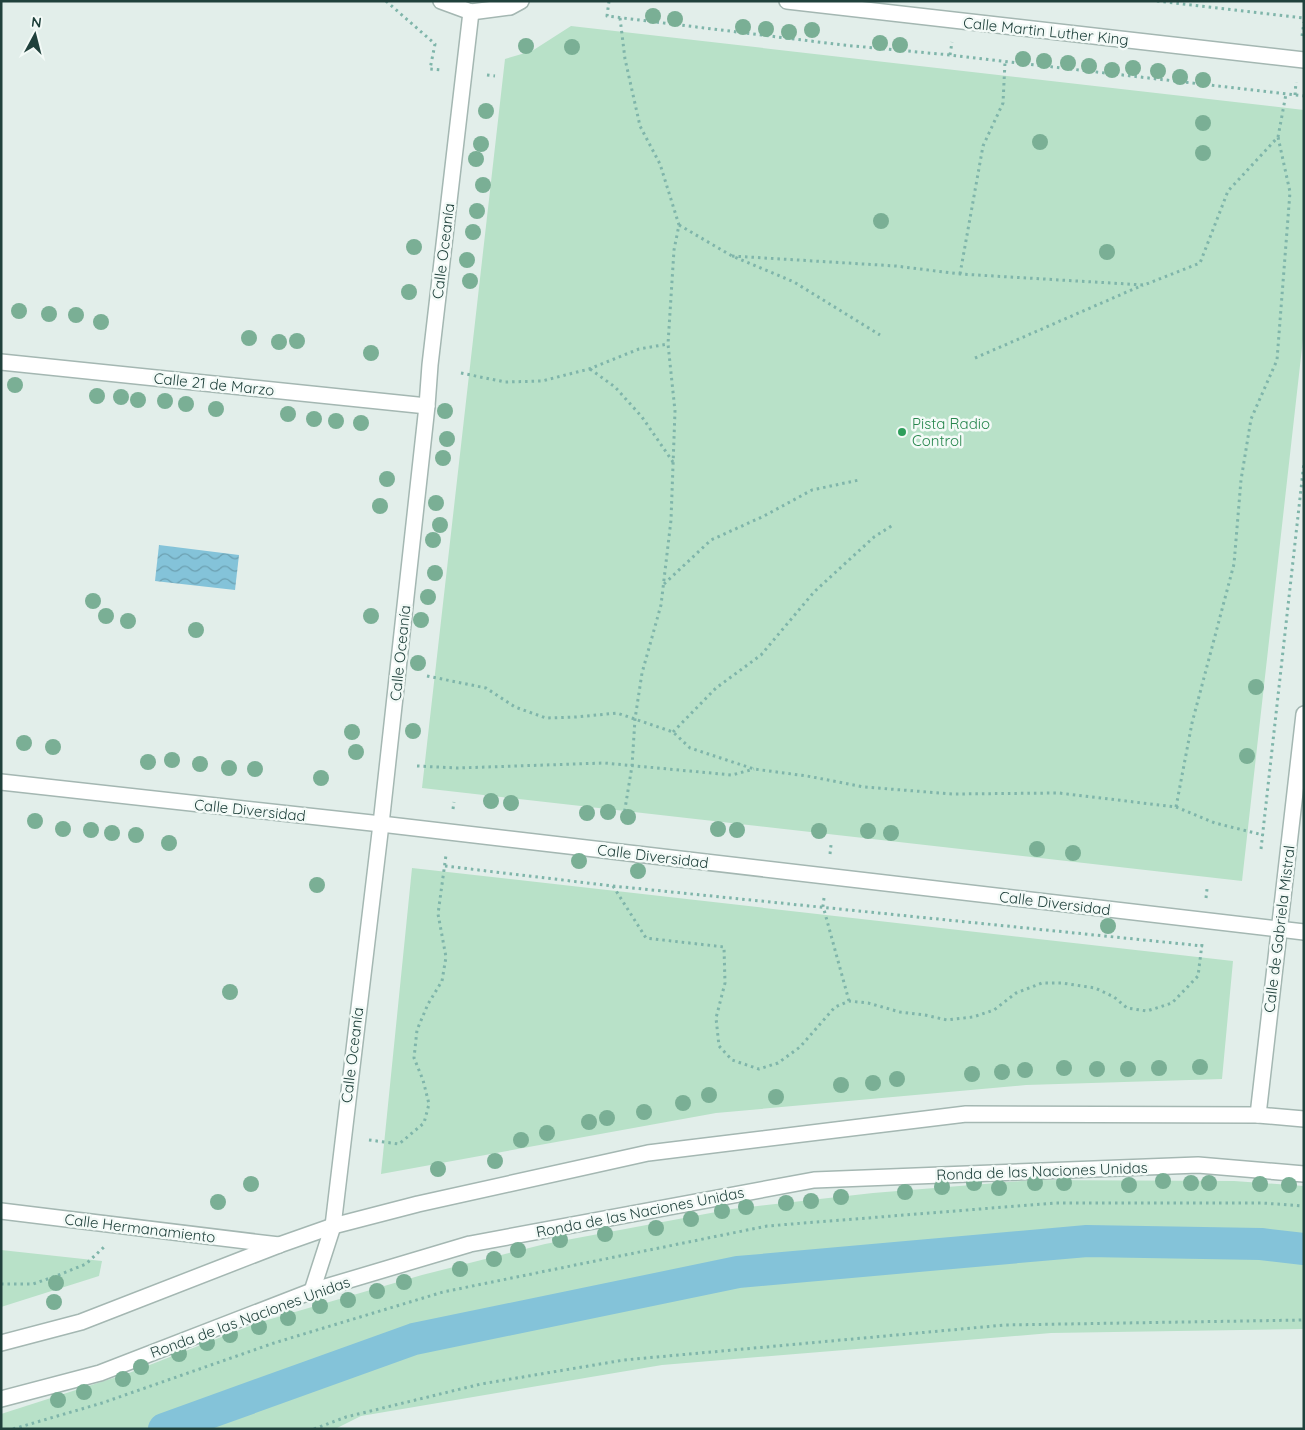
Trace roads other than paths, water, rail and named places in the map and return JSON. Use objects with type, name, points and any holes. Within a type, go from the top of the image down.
[{"type":"street","points":[[441,1],[470,12],[510,7],[521,1]]},
{"type":"street","name":"Calle Martin Luther King","points":[[787,1],[1304,60]]},
{"type":"street","name":"Calle Oceanía","points":[[312,1291],[333,1226],[381,824],[470,12]]},
{"type":"street","name":"Calle 21 de Marzo","points":[[1,362],[427,406]]},
{"type":"street","name":"Calle de Gabriela Mistral","points":[[1258,1115],[1304,714]]},
{"type":"street","name":"Calle Diversidad","points":[[1,782],[381,824],[1304,932]]},
{"type":"street","points":[[1,1343],[80,1322],[333,1226],[418,1204],[648,1153],[966,1114],[1258,1115],[1304,1119]]},
{"type":"street","name":"Ronda de las Naciones Unidas","points":[[1,1399],[100,1373],[312,1291],[470,1244],[814,1180],[1198,1165],[1304,1174]]},
{"type":"street","name":"Calle Hermanamiento","points":[[1,1211],[279,1245]]},
{"type":"water","points":[[159,545],[239,555],[235,590],[155,581]]},
{"type":"waterway","points":[[164,1429],[414,1339],[738,1272],[1087,1241],[1261,1244],[1304,1249]]},
{"type":"place","name":"Pista Radio Control","points":[[902,432]]}]
